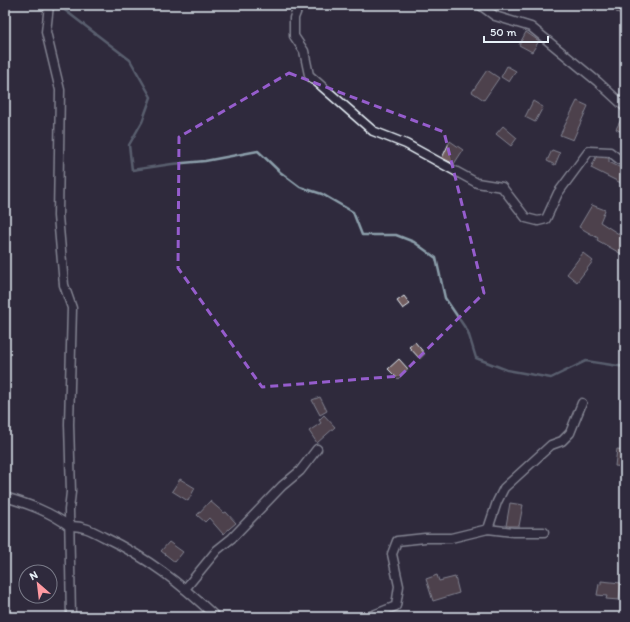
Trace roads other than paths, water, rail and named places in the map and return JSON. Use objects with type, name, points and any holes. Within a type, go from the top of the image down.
[{"type":"street","points":[[49,5],[46,32],[60,90],[58,216],[64,285],[72,308],[69,424],[72,492],[69,510],[72,617]]},
{"type":"street","points":[[299,5],[294,18],[294,36],[304,52],[309,75],[373,131],[406,144],[477,183],[502,187],[526,218],[538,221],[546,219],[558,193],[589,151],[610,152],[620,160],[625,160]]},
{"type":"street","points":[[480,5],[495,16],[531,27],[598,82],[625,107]]},
{"type":"street","points":[[488,529],[497,502],[504,488],[550,445],[562,441],[570,433],[582,403]]},
{"type":"street","points":[[185,589],[216,550],[232,538],[282,486],[300,472],[317,449]]},
{"type":"street","points":[[5,498],[35,506],[54,514],[69,526],[76,525],[87,529],[132,550],[150,561],[185,589],[216,617]]},
{"type":"street","points":[[368,617],[396,606],[399,586],[392,554],[397,541],[425,538],[451,538],[488,529],[513,532],[544,532]]},
{"type":"waterway","points":[[58,5],[130,60],[151,97],[142,122],[129,145],[132,170],[205,161],[258,151],[280,172],[300,187],[322,194],[353,212],[362,235],[396,235],[414,242],[436,258],[445,298],[468,332],[476,358],[507,370],[551,378],[586,361],[625,367]]}]
